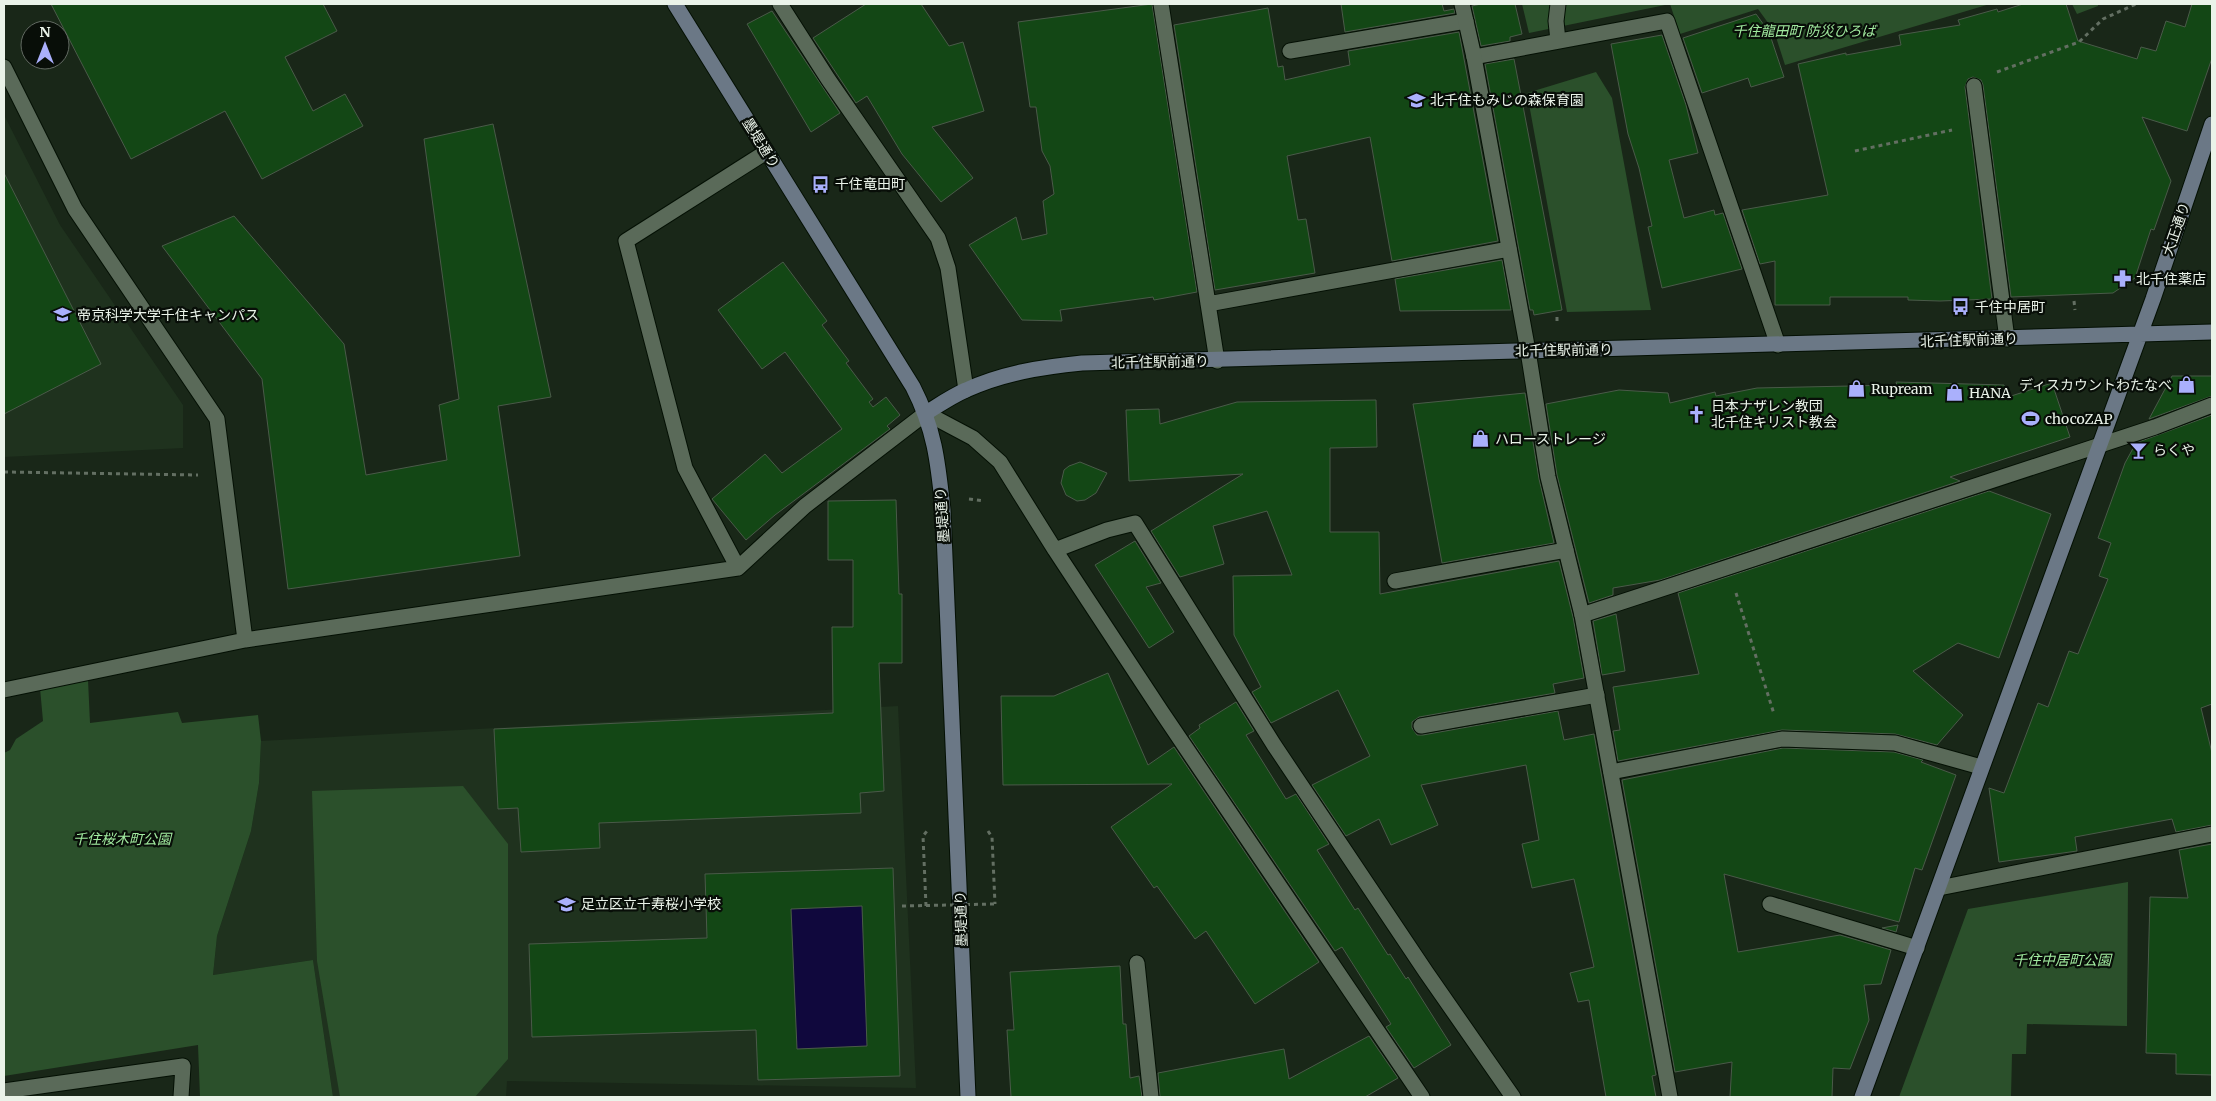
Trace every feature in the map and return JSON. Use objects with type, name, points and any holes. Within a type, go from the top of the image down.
[{"type":"street","name":"墨堤通り","points":[[675,4],[913,387],[926,413],[934,441],[943,510],[968,1097]]},
{"type":"street","points":[[780,4],[828,79],[938,238],[948,268],[966,390]]},
{"type":"street","points":[[1161,4],[1217,361]]},
{"type":"street","points":[[1462,4],[1474,57],[1528,351],[1548,477],[1582,615],[1670,1097]]},
{"type":"street","points":[[1558,4],[1556,21],[1558,41]]},
{"type":"street","points":[[1290,51],[1466,21]]},
{"type":"street","points":[[1474,57],[1667,21],[1778,345]]},
{"type":"street","points":[[4,67],[76,209],[216,419],[244,640]]},
{"type":"street","points":[[1974,86],[2007,339]]},
{"type":"street","name":"大正通り","points":[[1862,1097],[2140,334],[2212,124]]},
{"type":"street","points":[[738,568],[685,468],[626,241],[766,152]]},
{"type":"street","points":[[1208,304],[1509,249]]},
{"type":"street","name":"北千住駅前通り","points":[[926,413],[966,390],[1005,376],[1041,367],[1082,364],[2212,332]]},
{"type":"street","points":[[1582,615],[2155,427],[2212,405]]},
{"type":"street","points":[[4,690],[244,640],[738,568],[805,506],[926,413],[973,438],[1000,462],[1055,550],[1172,727],[1422,1097]]},
{"type":"street","points":[[1055,550],[1108,530],[1135,523],[1274,745],[1426,972],[1513,1097]]},
{"type":"street","points":[[1395,582],[1566,550]]},
{"type":"street","points":[[1421,726],[1597,695]]},
{"type":"street","points":[[1610,772],[1782,739],[1895,743],[1981,767]]},
{"type":"street","points":[[1939,888],[2212,834]]},
{"type":"street","points":[[1770,904],[1916,948]]},
{"type":"street","points":[[1136,963],[1151,1097]]},
{"type":"street","points":[[4,1091],[183,1066],[181,1097]]},
{"type":"path","points":[[1974,86],[1974,81],[2079,42],[2103,19],[2136,4]]},
{"type":"path","points":[[1855,150],[1979,124]]},
{"type":"path","points":[[4,472],[223,475]]},
{"type":"path","points":[[1727,566],[1782,739]]},
{"type":"path","points":[[926,906],[923,836],[927,831]]},
{"type":"path","points":[[902,906],[996,904],[992,837],[988,831]]},
{"type":"shaded area","name":"帝京科学大学千住キャンパス","points":[[4,115],[60,225],[183,405],[183,448],[4,457]]},
{"type":"shaded area","name":"足立区立千寿桜小学校","points":[[898,706],[916,1088],[507,1081],[506,1097],[333,1097],[313,960],[213,975],[217,936],[251,831],[259,783],[261,741]]},
{"type":"shaded area","points":[[862,906],[867,1046],[797,1049],[791,909]]},
{"type":"green space","points":[[1522,4],[1670,4],[1529,33]]},
{"type":"green space","name":"千住龍田町 防災ひろば","points":[[1670,4],[1990,4],[1785,65],[1774,31],[1758,9],[1680,34]]},
{"type":"green space","points":[[2072,4],[2098,4],[2098,6],[2077,14]]},
{"type":"green space","points":[[1596,72],[1612,98],[1651,310],[1567,312],[1527,93]]},
{"type":"green space","name":"千住桜木町公園","points":[[88,680],[90,723],[178,712],[182,723],[258,715],[261,741],[259,783],[251,831],[217,936],[213,975],[313,960],[333,1097],[200,1097],[198,1045],[4,1076],[4,753],[10,750],[16,739],[43,721],[40,688]]},
{"type":"green space","points":[[463,786],[508,844],[508,1059],[475,1097],[340,1097],[317,961],[312,791]]},
{"type":"green space","name":"千住中居町公園","points":[[2128,882],[2127,1026],[2027,1024],[2026,1054],[2012,1054],[2011,1097],[1899,1097],[1968,909]]},
{"type":"building","points":[[51,4],[323,4],[337,31],[285,57],[313,111],[345,94],[363,126],[262,179],[225,111],[131,159],[70,41],[70,20],[59,20]]},
{"type":"building","points":[[866,4],[921,4],[949,46],[963,42],[984,111],[932,127],[973,178],[941,202],[902,154],[867,96],[856,103],[813,38]]},
{"type":"building","points":[[1152,4],[1197,292],[1154,300],[1153,297],[1060,310],[1062,321],[1022,320],[969,245],[1016,217],[1022,240],[1047,234],[1043,201],[1054,194],[1050,166],[1042,151],[1036,107],[1030,107],[1018,22]]},
{"type":"building","points":[[1341,4],[1442,4],[1444,11],[1454,9],[1455,13],[1345,32]]},
{"type":"building","points":[[1481,4],[1515,4],[1522,34],[1510,37],[1510,41],[1481,46],[1472,6]]},
{"type":"building","points":[[2023,4],[2066,4],[2078,41],[2137,59],[2141,47],[2156,51],[2166,21],[2185,27],[2192,4],[2212,4],[2212,58],[2187,131],[2142,117],[2171,181],[2154,230],[2151,229],[2135,278],[2113,293],[2011,297],[1983,85],[1981,80],[1973,77],[1968,79],[1965,87],[1992,299],[1940,301],[1908,300],[1908,297],[1830,297],[1830,305],[1775,305],[1775,261],[1760,264],[1742,210],[1828,195],[1798,64],[1846,53],[1846,55],[1901,45],[1899,35],[1960,25],[1958,20],[1997,9],[1998,12]]},
{"type":"building","points":[[1268,8],[1278,67],[1283,66],[1285,80],[1350,65],[1348,51],[1459,32],[1498,241],[1392,261],[1370,137],[1287,156],[1298,220],[1306,219],[1315,273],[1215,290],[1174,25]]},
{"type":"building","points":[[772,11],[840,113],[811,132],[747,24]]},
{"type":"building","points":[[1756,14],[1769,32],[1784,77],[1751,87],[1748,78],[1702,93],[1683,38]]},
{"type":"building","points":[[1662,35],[1686,105],[1698,153],[1669,160],[1684,218],[1714,210],[1715,215],[1723,213],[1742,269],[1662,288],[1648,227],[1652,226],[1639,168],[1628,134],[1611,44]]},
{"type":"building","points":[[1514,59],[1562,310],[1534,315],[1533,310],[1530,310],[1485,64]]},
{"type":"building","points":[[493,124],[551,397],[498,406],[520,556],[288,589],[262,379],[162,246],[234,216],[344,344],[366,475],[447,460],[439,405],[459,399],[424,139]]},
{"type":"building","points":[[4,173],[101,364],[4,414]]},
{"type":"building","points":[[1502,260],[1511,310],[1400,311],[1395,279]]},
{"type":"building","points":[[783,262],[827,321],[822,325],[849,361],[846,363],[873,399],[869,402],[873,407],[886,397],[900,415],[887,426],[890,429],[775,515],[746,540],[712,499],[765,454],[782,473],[842,429],[785,352],[762,369],[718,310]]},
{"type":"building","points":[[2172,376],[2212,376],[2212,396],[2149,419]]},
{"type":"building","points":[[1896,382],[2004,385],[2008,397],[2052,383],[2070,437],[1950,477],[1960,481],[1660,580],[1613,588],[1613,595],[1589,603],[1557,475],[1546,404],[1619,390],[1668,393],[1670,403],[1715,392],[1716,396],[1757,388],[1897,385]]},
{"type":"building","points":[[1525,393],[1539,479],[1554,543],[1442,563],[1413,404]]},
{"type":"building","points":[[1376,400],[1377,447],[1330,448],[1330,532],[1379,532],[1380,594],[1559,561],[1573,617],[1584,678],[1553,684],[1555,693],[1419,717],[1412,722],[1412,728],[1417,735],[1423,735],[1558,711],[1564,740],[1594,734],[1656,1075],[1652,1076],[1656,1097],[1606,1097],[1589,1000],[1578,1002],[1570,973],[1594,967],[1574,879],[1532,888],[1522,844],[1539,840],[1526,765],[1421,785],[1438,825],[1391,845],[1379,819],[1346,836],[1312,785],[1370,756],[1338,690],[1271,723],[1252,692],[1261,687],[1234,635],[1233,576],[1292,575],[1267,511],[1213,526],[1224,564],[1180,577],[1151,531],[1243,474],[1129,481],[1126,410],[1159,409],[1160,424],[1237,402]]},
{"type":"building","points":[[2212,415],[2212,704],[2201,708],[2212,753],[2212,825],[2176,832],[2172,819],[2075,837],[2077,851],[1999,862],[1989,788],[2004,793],[2038,703],[2048,707],[2069,651],[2078,654],[2108,579],[2099,576],[2111,543],[2098,538],[2125,463],[2136,443]]},
{"type":"building","points":[[1080,462],[1107,473],[1096,493],[1085,500],[1077,501],[1066,495],[1061,483],[1064,470]]},
{"type":"building","points":[[1989,491],[2051,514],[1999,658],[1958,643],[1913,671],[1963,715],[1937,745],[1895,734],[1782,730],[1618,761],[1613,731],[1620,730],[1613,687],[1699,674],[1678,593]]},
{"type":"building","points":[[896,500],[899,594],[902,594],[902,663],[879,663],[884,791],[860,793],[861,813],[599,823],[600,848],[521,852],[518,808],[498,809],[494,729],[833,713],[832,627],[853,627],[853,560],[828,560],[828,501]]},
{"type":"building","points":[[1135,541],[1161,583],[1146,587],[1174,632],[1149,648],[1095,565]]},
{"type":"building","points":[[1616,614],[1625,671],[1602,675],[1593,621]]},
{"type":"building","points":[[1108,673],[1148,765],[1174,747],[1319,962],[1255,1004],[1206,931],[1195,939],[1157,886],[1154,888],[1111,827],[1172,784],[1003,785],[1001,696],[1054,696]]},
{"type":"building","points":[[1236,702],[1254,731],[1246,735],[1286,799],[1296,794],[1329,844],[1317,850],[1355,910],[1358,908],[1388,955],[1390,954],[1406,979],[1408,977],[1451,1045],[1414,1068],[1386,1027],[1391,1024],[1342,947],[1335,951],[1189,736],[1200,728],[1199,725]]},
{"type":"building","points":[[1783,748],[1894,752],[1923,760],[1921,762],[1956,775],[1922,870],[1915,868],[1899,922],[1724,874],[1738,952],[1840,935],[1891,950],[1881,984],[1864,985],[1869,1020],[1850,1069],[1833,1068],[1832,1097],[1730,1097],[1732,1062],[1675,1072],[1622,780]]},
{"type":"building","points":[[2212,844],[2212,1075],[2176,1074],[2176,1054],[2146,1053],[2150,897],[2188,898],[2179,850]]},
{"type":"building","points":[[893,868],[900,1076],[758,1080],[756,1030],[532,1037],[529,944],[707,938],[705,874]],"holes":[[[862,906],[867,1046],[797,1049],[791,909]]]},
{"type":"building","points":[[1898,925],[1896,932],[1882,928]]},
{"type":"building","points":[[1120,966],[1123,1024],[1126,1024],[1130,1078],[1139,1076],[1142,1097],[1011,1097],[1007,1030],[1014,1030],[1010,972]]},
{"type":"building","points":[[1369,1036],[1398,1078],[1365,1097],[1160,1097],[1158,1073],[1284,1049],[1289,1079]]},
{"type":"place","name":"北千住もみじの森保育園","points":[[1416,100]]},
{"type":"place","name":"千住竜田町","points":[[821,184]]},
{"type":"place","name":"北千住薬店","points":[[2122,279]]},
{"type":"place","name":"千住中居町","points":[[1961,307]]},
{"type":"place","name":"帝京科学大学千住キャンパス","points":[[63,315]]},
{"type":"place","name":"ディスカウントわたなべ","points":[[2186,385]]},
{"type":"place","name":"Rupream","points":[[1857,389]]},
{"type":"place","name":"HANA","points":[[1955,393]]},
{"type":"place","name":"日本ナザレン教団 北千住キリスト教会","points":[[1697,414]]},
{"type":"place","name":"chocoZAP","points":[[2031,419]]},
{"type":"place","name":"ハローストレージ","points":[[1481,439]]},
{"type":"place","name":"らくや","points":[[2139,450]]},
{"type":"place","name":"足立区立千寿桜小学校","points":[[567,904]]}]
